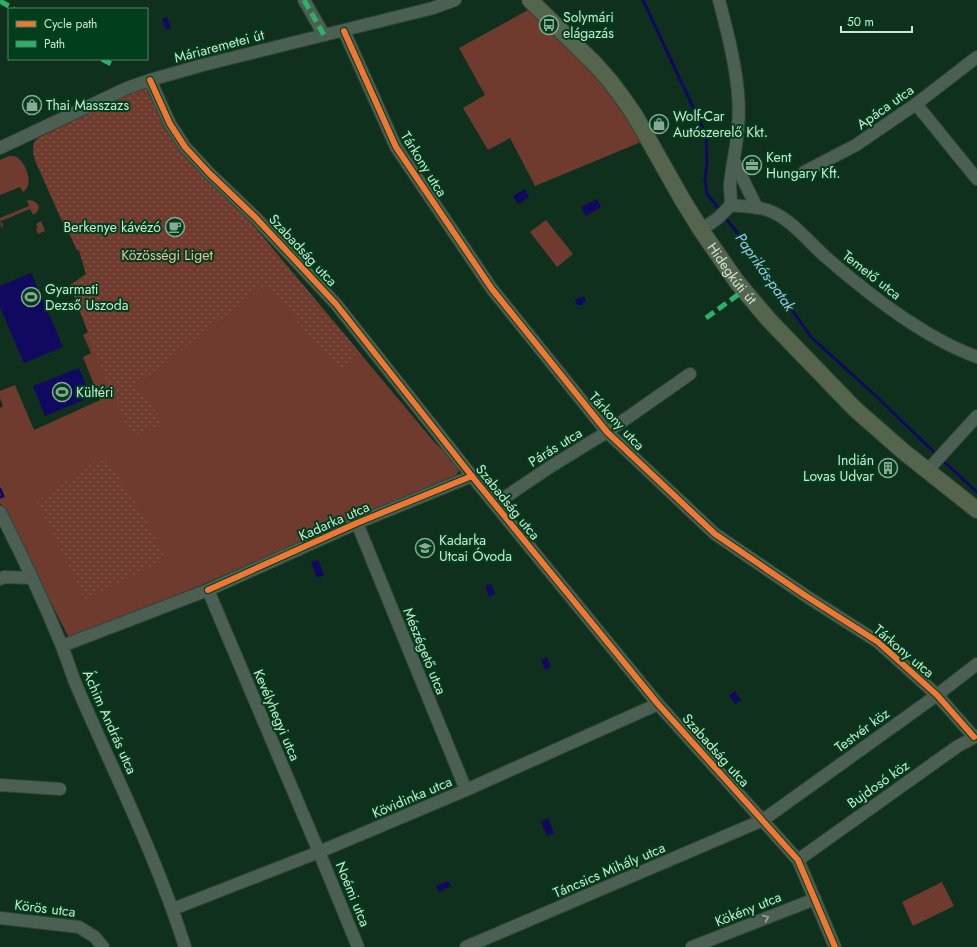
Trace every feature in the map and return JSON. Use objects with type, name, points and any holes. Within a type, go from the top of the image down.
[{"type":"main road","name":"Hidegkúti út","points":[[530,0],[596,65],[610,81],[637,120],[701,230],[737,282],[769,320],[855,408],[904,452],[930,468],[977,510]]},
{"type":"street","points":[[304,0],[324,35]]},
{"type":"street","name":"Máriaremetei út","points":[[0,148],[127,88],[150,80],[203,65],[433,8],[455,0]]},
{"type":"street","points":[[701,230],[725,211],[738,126],[737,86],[719,0]]},
{"type":"street","name":"Tárkony utca","points":[[344,31],[396,147],[492,289],[607,432],[715,534],[806,596],[878,642],[937,695],[976,736]]},
{"type":"street","name":"Apáca utca","points":[[804,172],[856,145],[916,104],[977,56]]},
{"type":"street","name":"Szabadság utca","points":[[150,80],[170,124],[185,146],[209,173],[256,218],[336,304],[472,476],[658,704],[798,860],[835,947]]},
{"type":"street","points":[[916,104],[977,179]]},
{"type":"street","points":[[734,160],[757,208]]},
{"type":"street","name":"Temető utca","points":[[725,211],[757,208],[780,216],[792,225],[826,258],[866,291],[925,332],[977,357]]},
{"type":"street","name":"Párás utca","points":[[495,504],[550,467],[607,432],[690,374]]},
{"type":"street","points":[[930,468],[977,416]]},
{"type":"street","name":"Kadarka utca","points":[[62,646],[208,590],[357,523],[472,476]]},
{"type":"street","name":"Áchim András utca","points":[[0,512],[32,578],[62,646],[76,685],[126,796],[173,909],[185,947]]},
{"type":"street","name":"Mészégető utca","points":[[357,523],[466,790]]},
{"type":"street","points":[[0,579],[32,578]]},
{"type":"street","name":"Kevélyhegyi utca","points":[[208,590],[319,852]]},
{"type":"street","name":"Testvér köz","points":[[763,820],[937,695],[977,664]]},
{"type":"street","name":"Kövidinka utca","points":[[173,909],[319,852],[466,790],[658,704]]},
{"type":"street","name":"Bujdosó köz","points":[[798,860],[958,746],[976,736]]},
{"type":"street","points":[[0,785],[60,789]]},
{"type":"street","name":"Táncsics Mihály utca","points":[[466,947],[763,820]]},
{"type":"street","name":"Noémi utca","points":[[319,852],[358,947]]},
{"type":"street","name":"Kökény utca","points":[[692,947],[815,898]]},
{"type":"street","name":"Körös utca","points":[[0,918],[79,927],[95,937],[103,947]]},
{"type":"green space","points":[[528,10],[549,31],[573,51],[592,71],[627,116],[641,142],[535,186],[510,138],[488,150],[463,108],[485,95],[459,48]]},
{"type":"green space","name":"Közösségi Liget","points":[[149,87],[182,150],[247,218],[361,354],[341,370],[336,367],[266,284],[135,386],[165,423],[132,437],[92,347],[88,332],[70,285],[86,274],[79,250],[77,250],[63,223],[35,160],[33,152],[34,142],[38,138],[130,93]]},
{"type":"green space","points":[[45,135],[182,150],[247,218],[436,444],[457,463],[459,471],[456,475],[70,640],[0,503],[0,408],[3,406],[0,398],[0,391],[15,385],[34,430],[100,400],[83,357],[91,353],[83,335],[88,332],[70,285],[103,331],[79,250],[77,250],[63,223],[35,160],[33,151],[34,144],[38,139]]},
{"type":"green space","points":[[9,156],[17,157],[24,165],[29,180],[28,185],[23,192],[20,187],[0,195],[0,160]]},
{"type":"green space","points":[[29,200],[37,204],[39,208],[36,213],[33,215],[30,209],[1,221],[3,226],[1,228],[0,218],[29,206],[27,201]]},
{"type":"green space","points":[[546,220],[573,254],[557,267],[530,232]]},
{"type":"green space","points":[[41,221],[45,231],[38,234],[36,224]]},
{"type":"green space","points":[[104,455],[144,516],[165,559],[85,599],[37,502]]},
{"type":"green space","points":[[942,882],[954,906],[913,926],[902,902]]},
{"type":"shaded area","points":[[167,17],[171,28],[166,30],[162,19]]},
{"type":"shaded area","points":[[525,189],[529,197],[518,204],[513,196]]},
{"type":"shaded area","points":[[597,199],[601,207],[586,216],[581,207]]},
{"type":"shaded area","points":[[31,273],[63,347],[24,363],[0,307],[0,286]]},
{"type":"shaded area","points":[[584,296],[586,300],[583,302],[584,304],[580,306],[577,305],[575,300]]},
{"type":"shaded area","name":"Kültéri","points":[[79,368],[91,397],[45,416],[33,386]]},
{"type":"shaded area","points":[[318,560],[324,575],[317,578],[311,562]]},
{"type":"shaded area","points":[[491,584],[495,594],[489,597],[485,586]]},
{"type":"shaded area","points":[[547,657],[551,667],[545,670],[541,660]]},
{"type":"shaded area","points":[[735,691],[741,700],[735,704],[729,695]]},
{"type":"shaded area","points":[[548,818],[554,833],[547,836],[541,822]]},
{"type":"shaded area","points":[[448,881],[451,886],[439,892],[436,886]]},
{"type":"waterway","name":"Paprikás-patak","points":[[643,0],[706,135],[707,162],[705,180],[707,194],[721,211]]},
{"type":"waterway","name":"Paprikás-patak","points":[[724,216],[743,240],[811,337],[877,397],[937,455]]},
{"type":"waterway","name":"Paprikás-patak","points":[[941,459],[977,492]]},
{"type":"waterway","points":[[0,489],[3,496],[0,497]]},
{"type":"marked path","points":[[304,0],[324,35]]},
{"type":"marked path","points":[[0,1],[12,8]]},
{"type":"marked path","points":[[104,60],[113,65]]},
{"type":"marked path","points":[[706,318],[739,294]]},
{"type":"cycle path","points":[[344,31],[396,147],[492,289],[607,432],[715,534],[806,596],[878,642],[937,695],[974,737]]},
{"type":"cycle path","points":[[150,80],[170,124],[185,147],[209,173],[256,218],[336,304],[475,480],[658,704],[798,860],[835,947]]},
{"type":"cycle path","points":[[208,590],[357,523],[472,476]]},
{"type":"place","name":"Solymári elágazás","points":[[549,25]]},
{"type":"place","name":"Thai Masszazs","points":[[32,105]]},
{"type":"place","name":"Wolf-Car Autószerelő Kkt.","points":[[659,124]]},
{"type":"place","name":"Kent Hungary Kft.","points":[[752,165]]},
{"type":"place","name":"Berkenye kávézó","points":[[175,227]]},
{"type":"place","name":"Gyarmati Dezső Uszoda","points":[[31,297]]},
{"type":"place","name":"Kültéri","points":[[62,392]]},
{"type":"place","name":"Indián Lovas Udvar","points":[[888,468]]},
{"type":"place","name":"Kadarka Utcai Óvoda","points":[[425,548]]}]
